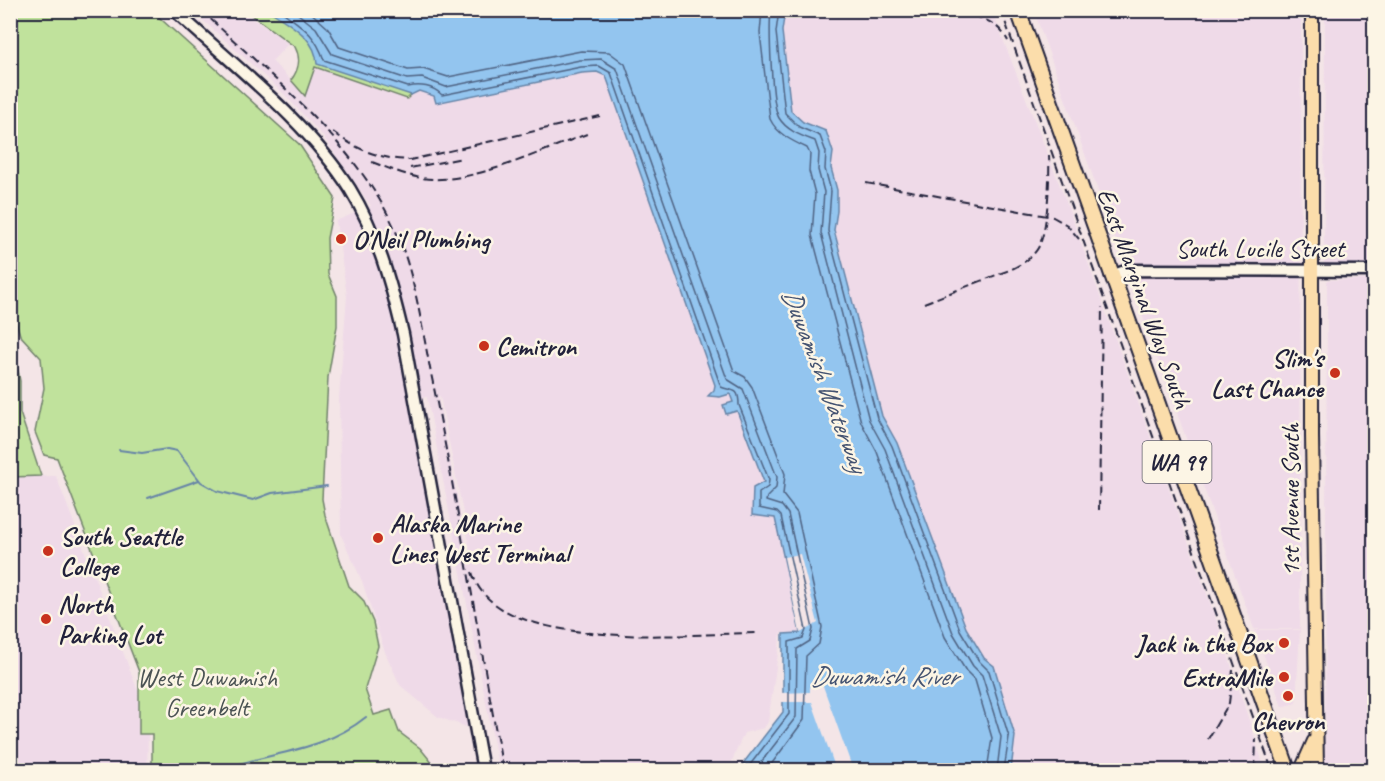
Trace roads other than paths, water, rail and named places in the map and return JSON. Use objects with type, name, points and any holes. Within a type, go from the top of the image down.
[{"type":"highway","name":"East Marginal Way South","points":[[1018,10],[1288,771]]},
{"type":"main road","points":[[174,10],[319,146],[349,189],[379,250],[394,292],[403,334],[483,771]]},
{"type":"main road","name":"1st Avenue South","points":[[1312,10],[1311,272],[1317,771]]},
{"type":"main road","name":"South Lucile Street","points":[[1111,276],[1128,270],[1374,271]]},
{"type":"main road","name":"1st Avenue South","points":[[1301,771],[1315,737]]},
{"type":"water","name":"Duwamish River","points":[[270,11],[785,11],[782,31],[791,111],[803,122],[826,131],[833,152],[831,168],[837,190],[834,230],[882,416],[897,443],[966,628],[984,658],[994,666],[1015,736],[1011,770],[738,770],[783,712],[783,634],[800,633],[775,518],[752,515],[753,488],[764,482],[737,411],[726,414],[723,405],[733,402],[730,394],[720,397],[708,396],[714,390],[715,385],[606,76],[597,72],[582,73],[436,103],[434,96],[419,91],[411,95],[317,64],[316,55],[307,39]]},
{"type":"waterway","points":[[119,450],[142,453],[167,449],[177,451],[201,482],[217,491],[253,500],[272,493],[327,486]]},
{"type":"waterway","points":[[148,498],[199,480]]},
{"type":"waterway","points":[[220,770],[332,738],[366,717]]},
{"type":"railway","points":[[201,10],[277,80],[327,131],[370,185],[397,233],[411,274],[421,318],[503,770]]},
{"type":"railway","points":[[919,10],[981,18],[992,23],[1008,41]]},
{"type":"railway","points":[[1001,10],[1272,770]]},
{"type":"railway","points":[[333,132],[369,152],[389,158],[410,160],[600,116]]},
{"type":"railway","points":[[372,162],[421,178],[461,177],[527,158],[587,134]]},
{"type":"railway","points":[[924,303],[1012,269],[1036,252],[1046,217],[1049,155]]},
{"type":"railway","points":[[410,168],[463,158]]},
{"type":"railway","points":[[866,183],[1053,217],[1067,225],[1079,239]]},
{"type":"railway","points":[[1099,510],[1102,307]]},
{"type":"railway","points":[[472,572],[488,598],[517,617],[555,628],[599,634],[645,636],[758,633]]},
{"type":"railway","points":[[1208,739],[1229,703],[1233,670]]},
{"type":"railway","points":[[1255,770],[1256,738]]},
{"type":"place","name":"O'Neil Plumbing","points":[[341,239]]},
{"type":"place","name":"Cemitron","points":[[484,346]]},
{"type":"place","name":"Slim's Last Chance","points":[[1335,373]]},
{"type":"place","name":"Alaska Marine Lines West Terminal","points":[[378,538]]},
{"type":"place","name":"South Seattle College","points":[[48,551]]},
{"type":"place","name":"North Parking Lot","points":[[46,619]]},
{"type":"place","name":"Jack in the Box","points":[[1284,643]]},
{"type":"place","name":"ExtraMile","points":[[1284,677]]},
{"type":"place","name":"Chevron","points":[[1288,696]]},
{"type":"water label","name":"Duwamish Waterway","points":[[825,380]]},
{"type":"park label","name":"West Duwamish Greenbelt","points":[[207,692]]}]
